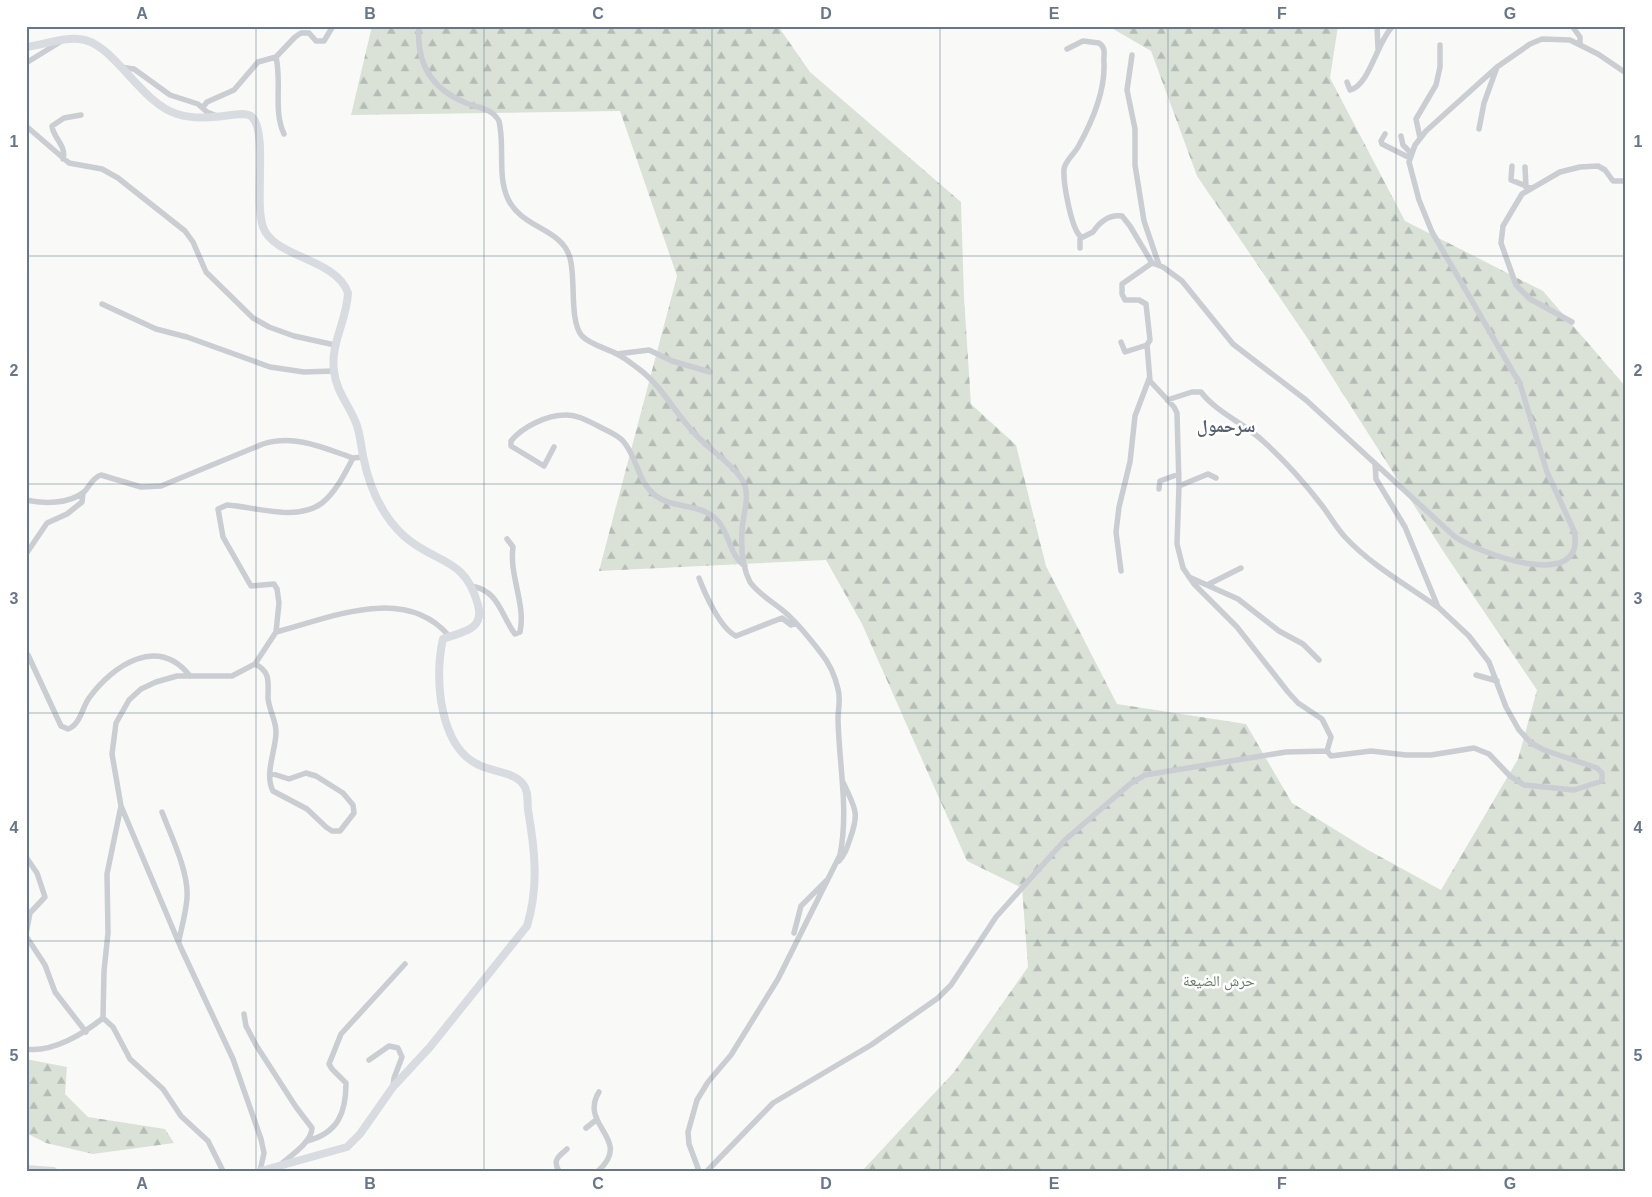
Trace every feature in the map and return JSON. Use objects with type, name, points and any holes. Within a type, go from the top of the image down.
[{"type":"street","points":[[203,107],[207,102],[234,90],[258,62],[276,57],[286,44],[301,33],[308,33],[316,41],[324,41],[333,26]]},
{"type":"street","points":[[419,26],[418,52],[423,66],[440,88],[465,103],[492,111],[500,120],[507,198],[525,221],[548,232],[564,246],[570,259],[575,322],[581,334],[591,342],[617,354],[641,371],[655,384],[696,436],[727,462],[742,479],[746,489],[742,528],[745,566],[751,583],[796,623],[826,660],[837,684],[840,698],[838,718],[844,835],[837,865]]},
{"type":"street","points":[[1377,26],[1378,48]]},
{"type":"street","points":[[1347,82],[1350,90],[1361,83],[1378,48],[1393,26]]},
{"type":"street","points":[[1572,26],[1580,37],[1580,43]]},
{"type":"street","points":[[26,47],[80,38],[90,41],[98,45],[146,94],[169,111],[202,119],[247,114],[252,116],[256,125],[260,146],[260,214],[267,234],[276,243],[337,276],[346,288],[348,301],[336,344],[334,371],[339,390],[357,424],[363,457],[373,493],[397,529],[417,546],[453,564],[471,586],[479,609],[477,623],[471,630],[443,639],[439,653],[443,707],[450,735],[460,752],[470,760],[492,771],[514,776],[527,790],[536,874],[534,896],[527,926],[430,1047],[394,1087],[360,1134],[347,1147],[261,1171],[264,1154],[261,1139],[233,1059],[121,806],[112,754],[115,729],[122,711],[141,688],[167,678],[232,676],[255,664],[276,632],[279,603],[277,589],[274,584],[251,586],[223,537],[218,509],[227,505],[290,512],[316,507],[328,498],[353,458]]},
{"type":"street","points":[[1080,236],[1083,237],[1093,232],[1096,225],[1109,218],[1122,216],[1152,262],[1182,281],[1233,344],[1306,400],[1454,536],[1477,550],[1542,566],[1556,566],[1571,554],[1576,539],[1574,530],[1547,472],[1520,384],[1432,232],[1419,200],[1410,169],[1410,155],[1420,138],[1497,67],[1530,44],[1542,39],[1556,38],[1580,43],[1626,73]]},
{"type":"street","points":[[1067,49],[1083,41],[1099,43],[1104,50],[1102,93],[1084,136],[1064,169],[1066,190],[1075,228],[1080,236],[1080,248]]},
{"type":"street","points":[[26,63],[60,42]]},
{"type":"street","points":[[1420,138],[1416,119],[1436,85],[1440,67],[1440,45]]},
{"type":"street","points":[[1132,55],[1127,90],[1135,130],[1135,165],[1144,220],[1159,265]]},
{"type":"street","points":[[276,57],[279,69],[280,120],[284,134]]},
{"type":"street","points":[[120,67],[134,70],[170,95],[203,107],[207,112],[223,116]]},
{"type":"street","points":[[1480,129],[1484,103],[1497,67]]},
{"type":"street","points":[[63,159],[64,150],[52,130],[52,126],[64,118],[81,115]]},
{"type":"street","points":[[26,126],[63,159],[76,166],[106,170],[185,231],[193,242],[206,272],[253,318],[269,327],[294,336],[336,344]]},
{"type":"street","points":[[1385,134],[1381,141],[1382,144],[1410,155]]},
{"type":"street","points":[[1401,136],[1403,145],[1410,155]]},
{"type":"street","points":[[1512,166],[1511,180],[1528,188]]},
{"type":"street","points":[[1572,322],[1530,298],[1516,285],[1505,259],[1501,243],[1502,226],[1507,216],[1528,188],[1560,172],[1580,167],[1598,166],[1605,170],[1613,181],[1626,182]]},
{"type":"street","points":[[1525,167],[1528,188]]},
{"type":"street","points":[[1152,262],[1122,284],[1122,289],[1125,300],[1139,300],[1146,304],[1150,340],[1147,346],[1150,381],[1174,407],[1178,423],[1179,486],[1177,544],[1179,560],[1187,576],[1238,627],[1298,703],[1325,723],[1331,737],[1327,751]]},
{"type":"street","points":[[102,304],[156,329],[186,337],[270,367],[304,372],[334,371]]},
{"type":"street","points":[[1121,342],[1125,352],[1147,346]]},
{"type":"street","points":[[617,354],[649,350],[672,362],[710,372]]},
{"type":"street","points":[[1121,571],[1116,532],[1119,507],[1130,462],[1135,416],[1149,376]]},
{"type":"street","points":[[1167,400],[1192,392],[1201,392],[1214,408],[1235,418],[1274,452],[1308,489],[1342,534],[1362,553],[1438,607],[1469,636],[1489,662],[1506,708],[1519,730],[1531,743],[1559,756],[1597,768],[1602,773],[1602,781],[1574,790],[1524,785],[1510,776],[1489,754],[1474,748],[1431,755],[1371,751],[1331,756],[1327,751]]},
{"type":"street","points":[[554,448],[544,466],[516,450],[511,446],[511,441],[516,435],[532,425],[565,414],[581,418],[618,437],[626,444],[646,487],[662,499],[707,511],[720,524],[738,562],[745,566]]},
{"type":"street","points":[[26,554],[47,523],[67,514],[82,502],[83,493],[94,479],[101,475],[134,486],[146,488],[161,486],[263,444],[278,441],[315,445],[353,458],[363,457]]},
{"type":"street","points":[[1375,463],[1376,479],[1405,527],[1438,607]]},
{"type":"street","points":[[1159,489],[1160,481],[1179,474]]},
{"type":"street","points":[[1179,486],[1208,474],[1216,478]]},
{"type":"street","points":[[26,500],[56,502],[83,493]]},
{"type":"street","points":[[471,586],[477,587],[496,599],[515,634],[520,632],[520,608],[512,558],[513,547],[507,539]]},
{"type":"street","points":[[1209,584],[1240,568]]},
{"type":"street","points":[[1187,576],[1209,584],[1255,611],[1280,631],[1302,644],[1319,660]]},
{"type":"street","points":[[699,578],[706,598],[718,617],[736,636],[782,618],[792,625],[796,623]]},
{"type":"street","points":[[276,632],[356,611],[387,608],[419,614],[436,623],[449,636]]},
{"type":"street","points":[[28,655],[61,726],[68,729],[77,723],[84,706],[96,690],[112,673],[130,661],[161,657],[182,666],[190,676]]},
{"type":"street","points":[[255,664],[262,668],[268,676],[269,703],[276,725],[270,773],[273,791],[307,809],[332,831],[340,831],[354,812],[353,805],[343,793],[316,776],[306,773],[289,779],[270,773]]},
{"type":"street","points":[[1476,674],[1497,681]]},
{"type":"street","points":[[707,1171],[773,1103],[871,1046],[938,998],[951,985],[996,917],[1032,876],[1072,833],[1137,779],[1152,773],[1255,759],[1286,752],[1327,751]]},
{"type":"street","points":[[699,1171],[689,1144],[688,1132],[697,1100],[708,1082],[734,1051],[778,979],[830,877],[845,854],[857,820],[842,779]]},
{"type":"street","points":[[26,1049],[38,1051],[86,1032],[103,1018],[104,971],[108,934],[107,874],[121,806]]},
{"type":"street","points":[[162,812],[187,888],[179,940]]},
{"type":"street","points":[[26,857],[37,873],[45,896],[30,913],[26,935],[45,965],[55,992],[86,1032]]},
{"type":"street","points":[[794,933],[801,906],[830,877]]},
{"type":"street","points":[[307,1140],[322,1136],[335,1127],[344,1100],[346,1082],[332,1069],[330,1064],[341,1034],[405,964]]},
{"type":"street","points":[[244,1014],[246,1026],[256,1045],[296,1107],[311,1125],[313,1131],[307,1140],[279,1166]]},
{"type":"street","points":[[103,1018],[113,1026],[130,1059],[163,1089],[181,1116],[208,1141],[223,1171]]},
{"type":"street","points":[[369,1060],[389,1046],[398,1048],[402,1057],[394,1078],[394,1087]]},
{"type":"street","points":[[598,1171],[610,1158],[610,1147],[606,1133],[593,1114],[593,1102],[599,1092]]},
{"type":"street","points":[[586,1128],[596,1120]]},
{"type":"street","points":[[559,1171],[555,1163],[556,1158],[567,1149]]},
{"type":"street","points":[[26,1170],[53,1171]]},
{"type":"green space","name":"حرش الضيعة","points":[[372,26],[778,26],[810,72],[961,202],[964,297],[971,404],[1016,445],[1046,566],[1117,704],[1246,724],[1292,803],[1368,850],[1441,890],[1518,759],[1537,690],[1445,554],[1308,339],[1197,176],[1151,51],[1108,26],[1338,26],[1330,78],[1405,221],[1543,291],[1626,387],[1626,1171],[862,1171],[954,1072],[1028,967],[1022,888],[967,861],[862,624],[826,560],[599,571],[677,276],[620,111],[351,115]]},
{"type":"green space","points":[[26,1059],[67,1067],[65,1094],[88,1117],[165,1129],[174,1143],[93,1154],[46,1143],[26,1133]]},
{"type":"district","name":"سرحمول","points":[[1226,426]]}]
